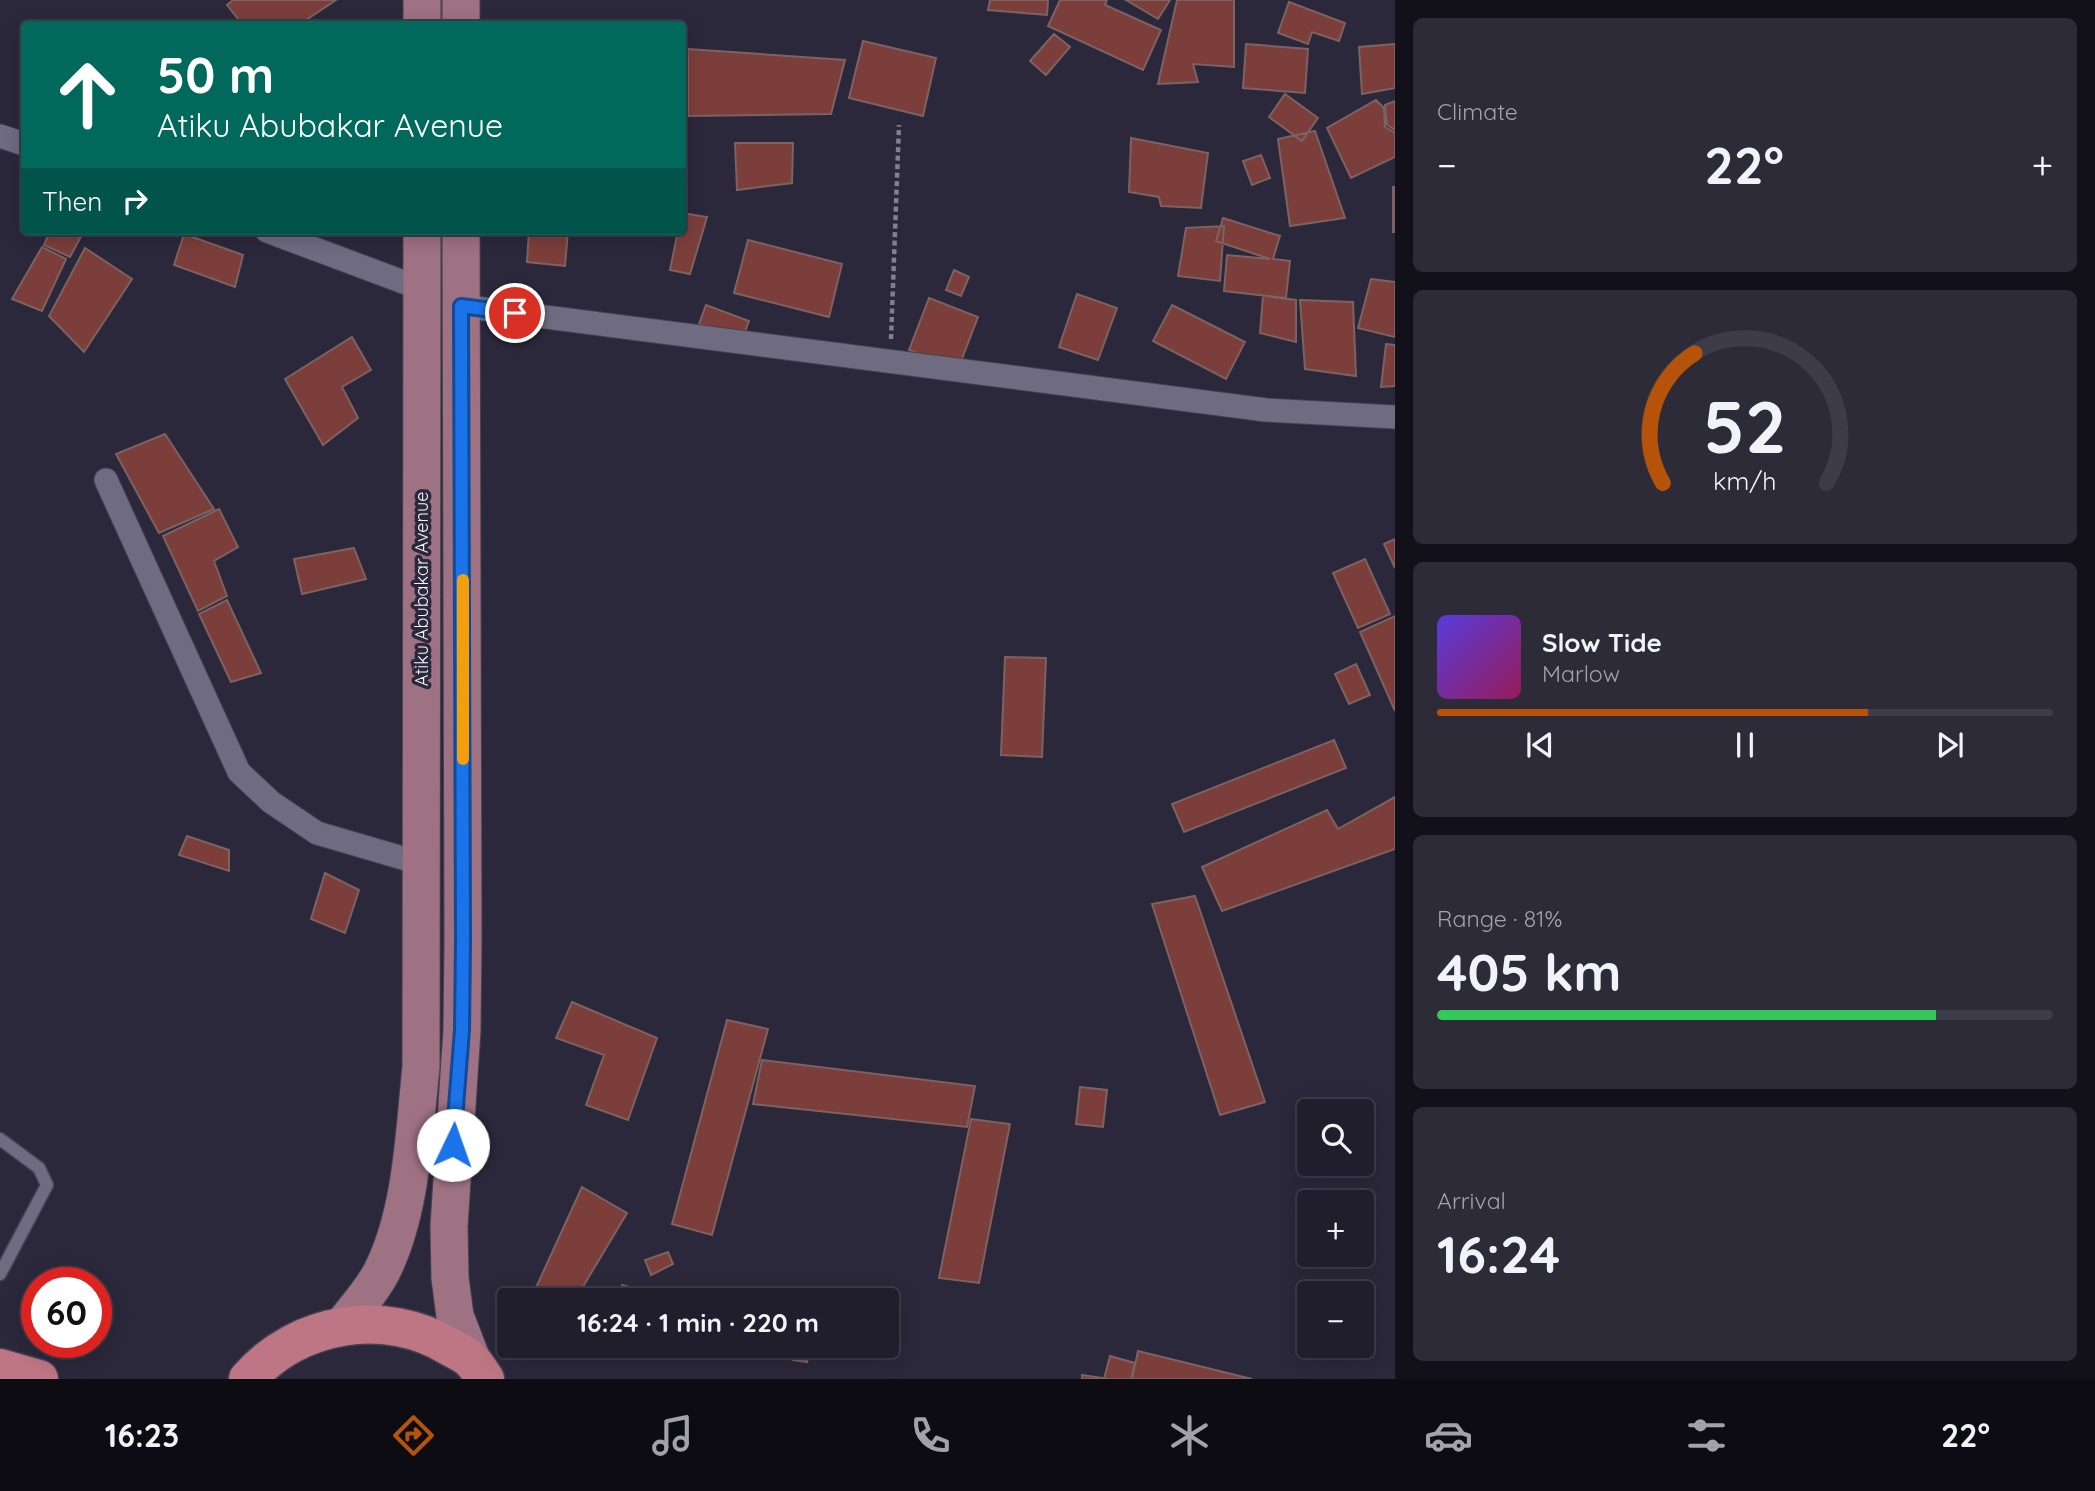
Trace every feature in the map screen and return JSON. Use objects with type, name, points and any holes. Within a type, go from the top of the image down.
[{"type":"highway","points":[[248,1379],[269,1358],[304,1337],[342,1325],[378,1324],[411,1329],[440,1341],[478,1370]]},
{"type":"highway","points":[[0,1368],[39,1379]]},
{"type":"main road","points":[[422,0],[422,21]]},
{"type":"main road","points":[[461,0],[461,21]]},
{"type":"main road","name":"Atiku Abubakar Avenue","points":[[342,1325],[380,1274],[398,1228],[421,1067],[422,235]]},
{"type":"main road","points":[[461,235],[462,1030],[449,1226],[454,1317],[478,1370]]},
{"type":"street","points":[[0,136],[21,143]]},
{"type":"street","points":[[278,235],[422,289]]},
{"type":"street","points":[[461,306],[1266,410],[1395,417]]},
{"type":"street","points":[[106,480],[239,772],[271,802],[317,833],[423,864]]},
{"type":"lane","points":[[0,1139],[39,1168],[47,1185],[0,1274]]},
{"type":"path","points":[[890,361],[899,125]]},
{"type":"building","points":[[233,0],[336,0],[304,21],[240,21],[227,5]]},
{"type":"building","points":[[990,0],[1048,0],[1047,15],[988,10]]},
{"type":"building","points":[[1060,0],[1107,0],[1105,5],[1161,30],[1143,70],[1048,26]]},
{"type":"building","points":[[1126,0],[1170,0],[1158,19]]},
{"type":"building","points":[[1177,0],[1234,0],[1234,67],[1193,64],[1198,82],[1158,84]]},
{"type":"building","points":[[1289,2],[1345,23],[1339,41],[1312,32],[1308,44],[1278,33]]},
{"type":"building","points":[[1054,34],[1070,47],[1046,75],[1030,61]]},
{"type":"building","points":[[863,41],[936,58],[923,116],[849,98]]},
{"type":"building","points":[[1246,44],[1308,49],[1305,93],[1243,88]]},
{"type":"building","points":[[1395,44],[1395,88],[1362,94],[1359,47]]},
{"type":"building","points":[[688,49],[845,60],[831,114],[688,116]]},
{"type":"building","points":[[1285,94],[1318,118],[1302,141],[1269,117]]},
{"type":"building","points":[[1376,100],[1384,108],[1385,127],[1395,133],[1395,157],[1351,178],[1327,128]]},
{"type":"building","points":[[1395,101],[1395,130],[1387,125],[1385,105]]},
{"type":"building","points":[[1315,131],[1345,218],[1290,226],[1278,139]]},
{"type":"building","points":[[1131,138],[1208,153],[1201,208],[1161,206],[1159,197],[1129,192]]},
{"type":"building","points":[[735,143],[793,143],[792,183],[737,190]]},
{"type":"building","points":[[1261,155],[1270,178],[1252,185],[1243,161]]},
{"type":"building","points":[[1395,187],[1395,232],[1393,232]]},
{"type":"building","points":[[686,214],[707,217],[690,274],[670,270],[677,235],[686,235]]},
{"type":"building","points":[[1223,218],[1280,236],[1273,259],[1290,261],[1286,298],[1224,291],[1227,255],[1270,259],[1216,241]]},
{"type":"building","points":[[1224,226],[1220,281],[1178,276],[1186,228]]},
{"type":"building","points":[[48,235],[82,235],[70,257],[44,245]]},
{"type":"building","points":[[184,235],[243,255],[235,287],[174,265]]},
{"type":"building","points":[[529,235],[568,235],[565,266],[527,262]]},
{"type":"building","points":[[748,240],[842,264],[829,317],[734,293]]},
{"type":"building","points":[[42,247],[66,259],[42,311],[12,299]]},
{"type":"building","points":[[85,248],[132,279],[84,352],[49,316]]},
{"type":"building","points":[[954,270],[969,277],[961,296],[946,290]]},
{"type":"building","points":[[1371,279],[1395,282],[1395,337],[1358,328]]},
{"type":"building","points":[[1077,294],[1117,308],[1098,360],[1059,347]]},
{"type":"building","points":[[1263,296],[1296,300],[1296,342],[1260,333]]},
{"type":"building","points":[[929,298],[978,317],[958,369],[909,350]]},
{"type":"building","points":[[1300,300],[1353,302],[1356,376],[1305,369]]},
{"type":"building","points":[[706,305],[749,321],[742,339],[699,324]]},
{"type":"building","points":[[1172,305],[1245,342],[1226,379],[1153,341]]},
{"type":"building","points":[[352,337],[371,370],[342,387],[358,418],[323,445],[285,379]]},
{"type":"building","points":[[1386,344],[1395,345],[1395,386],[1381,387]]},
{"type":"building","points":[[165,434],[214,509],[159,533],[116,454]]},
{"type":"building","points":[[219,509],[238,547],[214,561],[227,596],[198,611],[163,536]]},
{"type":"building","points":[[1395,539],[1395,568],[1384,544]]},
{"type":"building","points":[[354,548],[366,579],[302,594],[294,559]]},
{"type":"building","points":[[1365,559],[1390,614],[1358,628],[1333,573]]},
{"type":"building","points":[[227,600],[261,673],[231,682],[199,614]]},
{"type":"building","points":[[1395,616],[1395,711],[1360,632]]},
{"type":"building","points":[[1005,657],[1046,658],[1042,757],[1001,755]]},
{"type":"building","points":[[1356,664],[1370,695],[1349,704],[1335,674]]},
{"type":"building","points":[[1334,740],[1346,768],[1184,832],[1172,804]]},
{"type":"building","points":[[1395,797],[1395,849],[1222,911],[1202,867],[1327,810],[1338,829]]},
{"type":"building","points":[[187,836],[229,850],[229,871],[179,855]]},
{"type":"building","points":[[325,873],[359,890],[345,933],[311,919]]},
{"type":"building","points":[[1195,896],[1265,1102],[1220,1115],[1152,904]]},
{"type":"building","points":[[572,1002],[657,1038],[628,1120],[586,1105],[604,1055],[556,1038]]},
{"type":"building","points":[[727,1020],[768,1029],[712,1235],[672,1224]]},
{"type":"building","points":[[762,1060],[975,1086],[967,1127],[753,1104]]},
{"type":"building","points":[[1080,1087],[1107,1090],[1103,1127],[1076,1124]]},
{"type":"building","points":[[971,1119],[1010,1124],[979,1283],[939,1278]]},
{"type":"building","points":[[582,1187],[627,1213],[582,1288],[536,1288]]},
{"type":"building","points":[[668,1252],[673,1264],[651,1275],[645,1260]]},
{"type":"building","points":[[1138,1351],[1252,1379],[1132,1379]]},
{"type":"building","points":[[1110,1356],[1135,1363],[1131,1379],[1104,1379]]},
{"type":"building","points":[[793,1358],[808,1358],[807,1362]]},
{"type":"building","points":[[1082,1375],[1103,1378],[1103,1379],[1082,1379]]},
{"type":"slow traffic","points":[[463,580],[463,759]]},
{"type":"route","points":[[453,1145],[462,1030],[463,941],[461,306],[515,313]]}]
